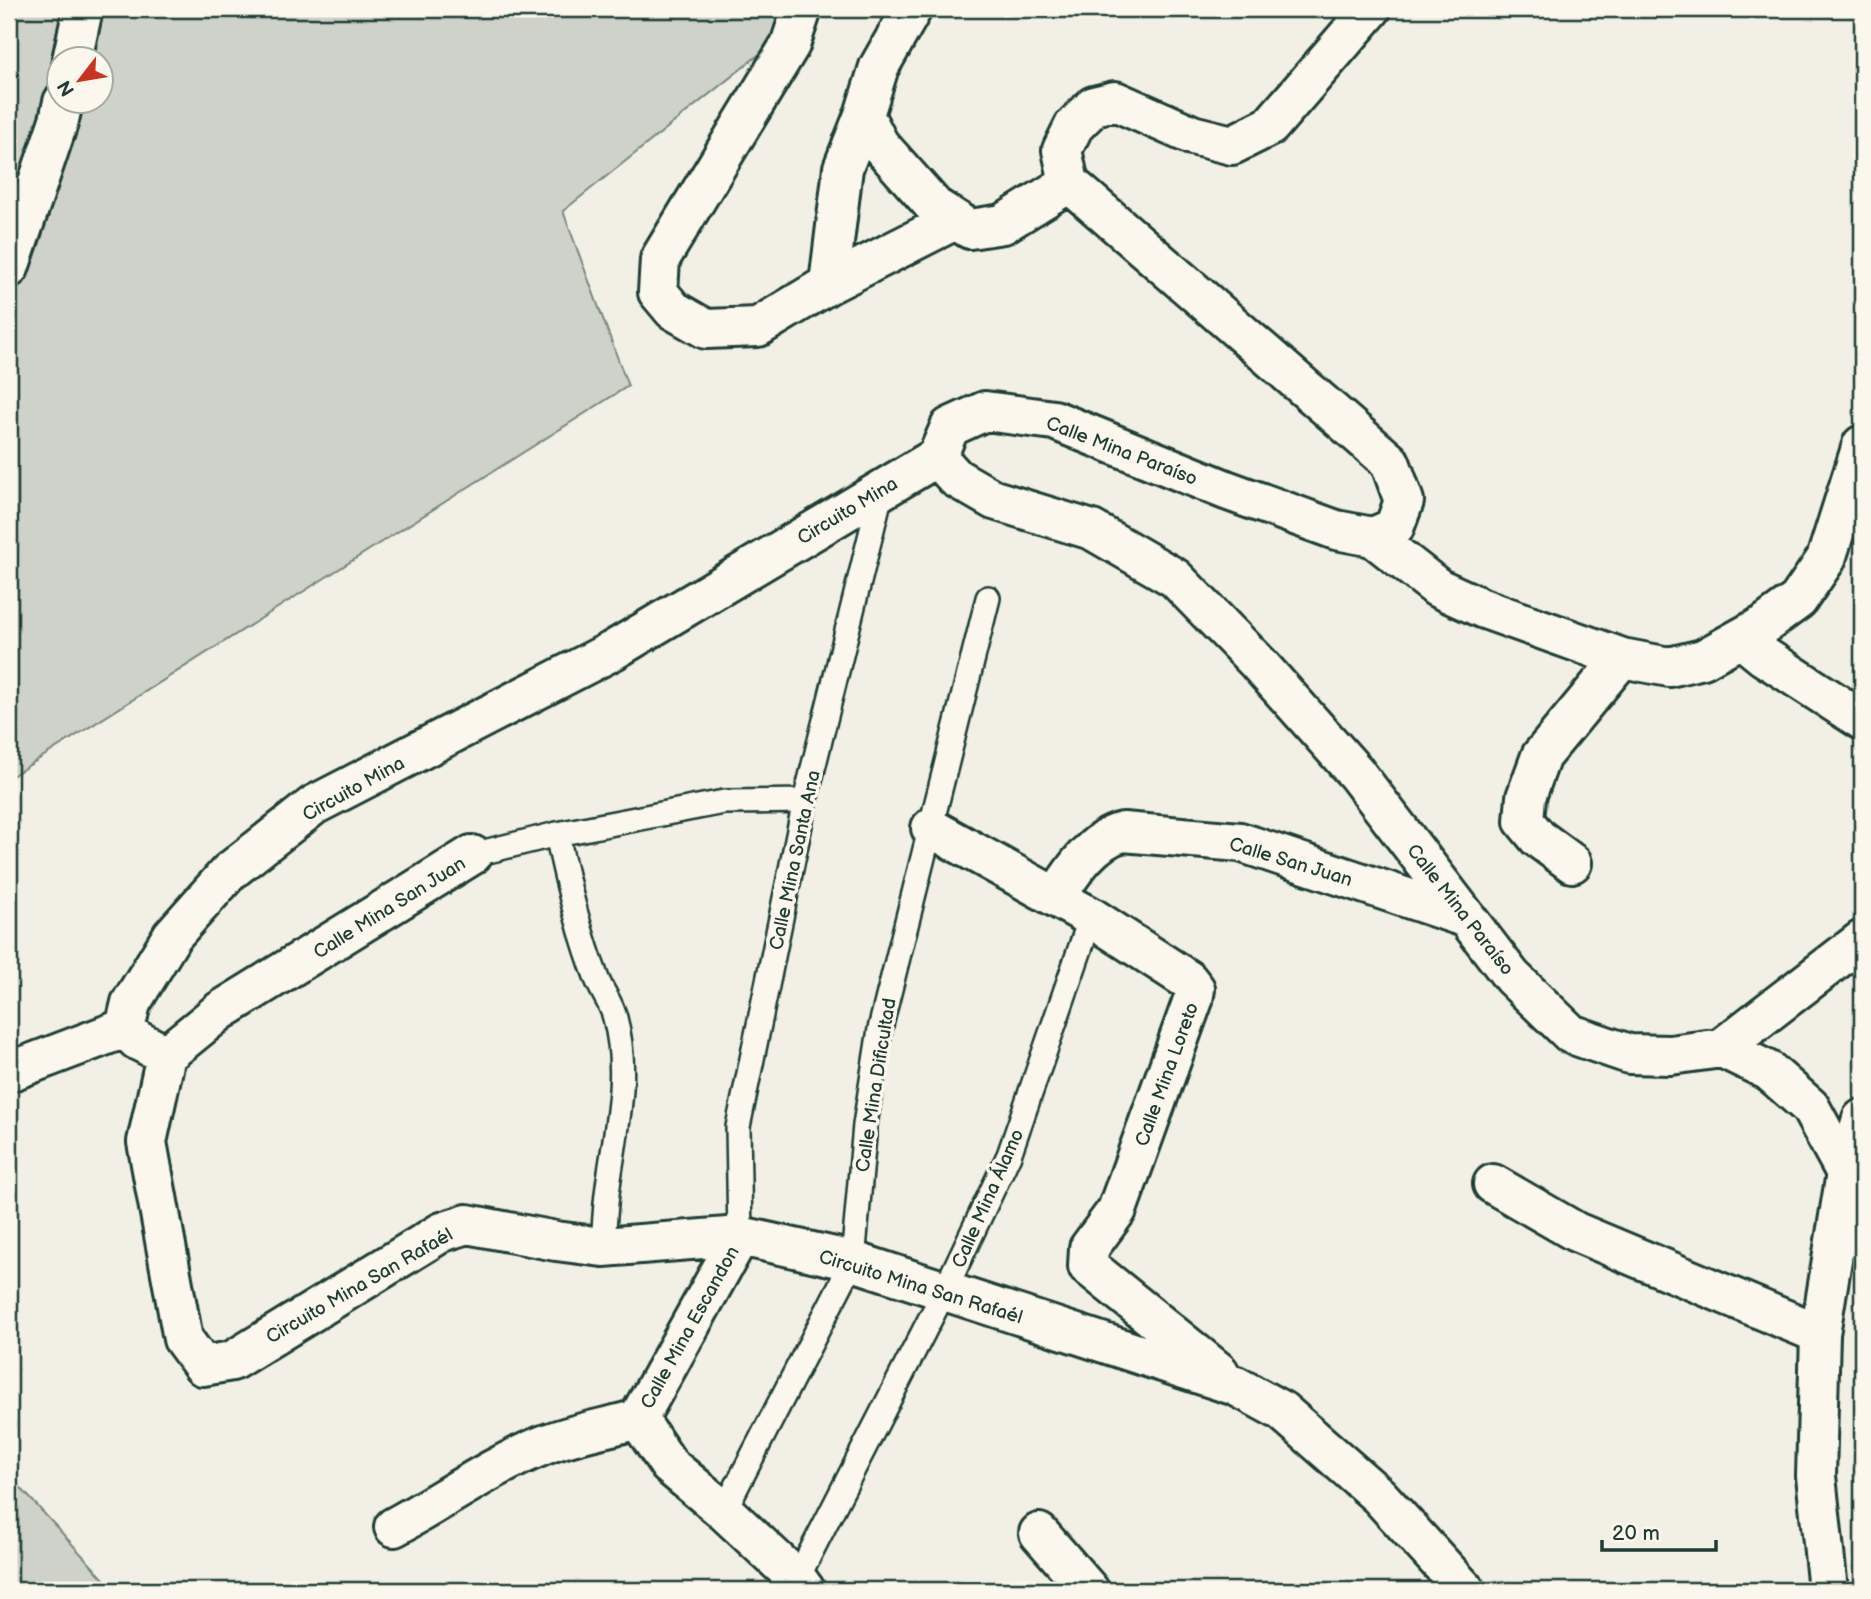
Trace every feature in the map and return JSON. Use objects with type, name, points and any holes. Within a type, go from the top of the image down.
[{"type":"street","points":[[75,46],[83,9]]},
{"type":"street","points":[[802,9],[790,45],[660,259],[658,292],[673,310],[706,329],[758,327],[829,284],[955,220]]},
{"type":"street","points":[[829,284],[844,168],[879,67],[912,9]]},
{"type":"street","points":[[1371,9],[1270,126],[1232,145],[1192,135],[1115,102],[1094,106],[1074,126],[1062,150],[1069,183],[1390,462],[1404,501],[1394,528],[1373,537],[1438,588],[1482,608],[1622,658],[1669,667],[1703,659],[1741,638],[1798,600],[1826,559],[1862,445]]},
{"type":"street","points":[[864,115],[879,144],[935,207],[970,229],[1003,224],[1069,183]]},
{"type":"street","points":[[9,268],[60,116]]},
{"type":"street","name":"Calle Mina Paraíso","points":[[1373,537],[1336,530],[1226,490],[1054,420],[985,411],[950,427],[937,457],[956,478],[994,500],[1092,530],[1175,578],[1258,663],[1356,773],[1512,977],[1571,1034],[1629,1054],[1670,1055],[1722,1048]]},
{"type":"street","name":"Circuito Mina","points":[[125,1028],[131,1003],[172,936],[229,872],[314,805],[612,650],[937,457]]},
{"type":"street","points":[[1741,638],[1763,656],[1862,720]]},
{"type":"street","points":[[1573,863],[1538,838],[1524,821],[1526,797],[1541,757],[1622,658]]},
{"type":"street","name":"Calle Mina Loreto","points":[[931,828],[1091,917],[1188,980],[1195,989],[1117,1210],[1089,1248],[1087,1258],[1088,1266],[1236,1386]]},
{"type":"street","name":"Calle San Juan","points":[[1056,897],[1076,866],[1111,835],[1123,832],[1240,842],[1466,918]]},
{"type":"street","name":"Calle Mina San Juan","points":[[166,1055],[220,1011],[472,855]]},
{"type":"street","points":[[1846,1173],[1810,1107],[1769,1071],[1722,1048],[1862,940]]},
{"type":"street","points":[[9,1072],[125,1028],[137,1040],[166,1055]]},
{"type":"street","name":"Circuito Mina San Rafaél","points":[[166,1055],[147,1142],[183,1339],[203,1366],[232,1361],[442,1232],[467,1224],[603,1247],[740,1236],[853,1261],[1236,1386],[1282,1411],[1379,1496],[1465,1590]]},
{"type":"street","points":[[1828,1590],[1816,1476],[1820,1334],[1846,1173],[1862,1119]]},
{"type":"street","points":[[1493,1184],[1576,1232],[1820,1334]]},
{"type":"street","name":"Calle Mina Escandon","points":[[638,1419],[740,1236]]},
{"type":"street","points":[[394,1527],[435,1505],[486,1472],[546,1444],[638,1419],[669,1465],[724,1511],[801,1585]]},
{"type":"street","points":[[1039,1533],[1089,1590]]},
{"type":"lane","name":"Calle Mina Santa Ana","points":[[740,1236],[738,1127],[805,801],[882,489]]},
{"type":"lane","name":"Calle Mina Dificultad","points":[[724,1511],[853,1261],[865,1125],[880,1029],[988,598]]},
{"type":"lane","name":"Calle Mina San Juan","points":[[472,855],[556,834],[723,802],[805,801]]},
{"type":"lane","points":[[556,834],[566,882],[583,937],[598,982],[615,1016],[620,1050],[622,1087],[603,1247]]},
{"type":"lane","name":"Calle Mina Álamo","points":[[801,1585],[1009,1155],[1091,917]]},
{"type":"shaded area","points":[[9,9],[816,9],[563,211],[628,386],[9,778]]},
{"type":"shaded area","points":[[9,1475],[114,1590],[9,1590]]}]
